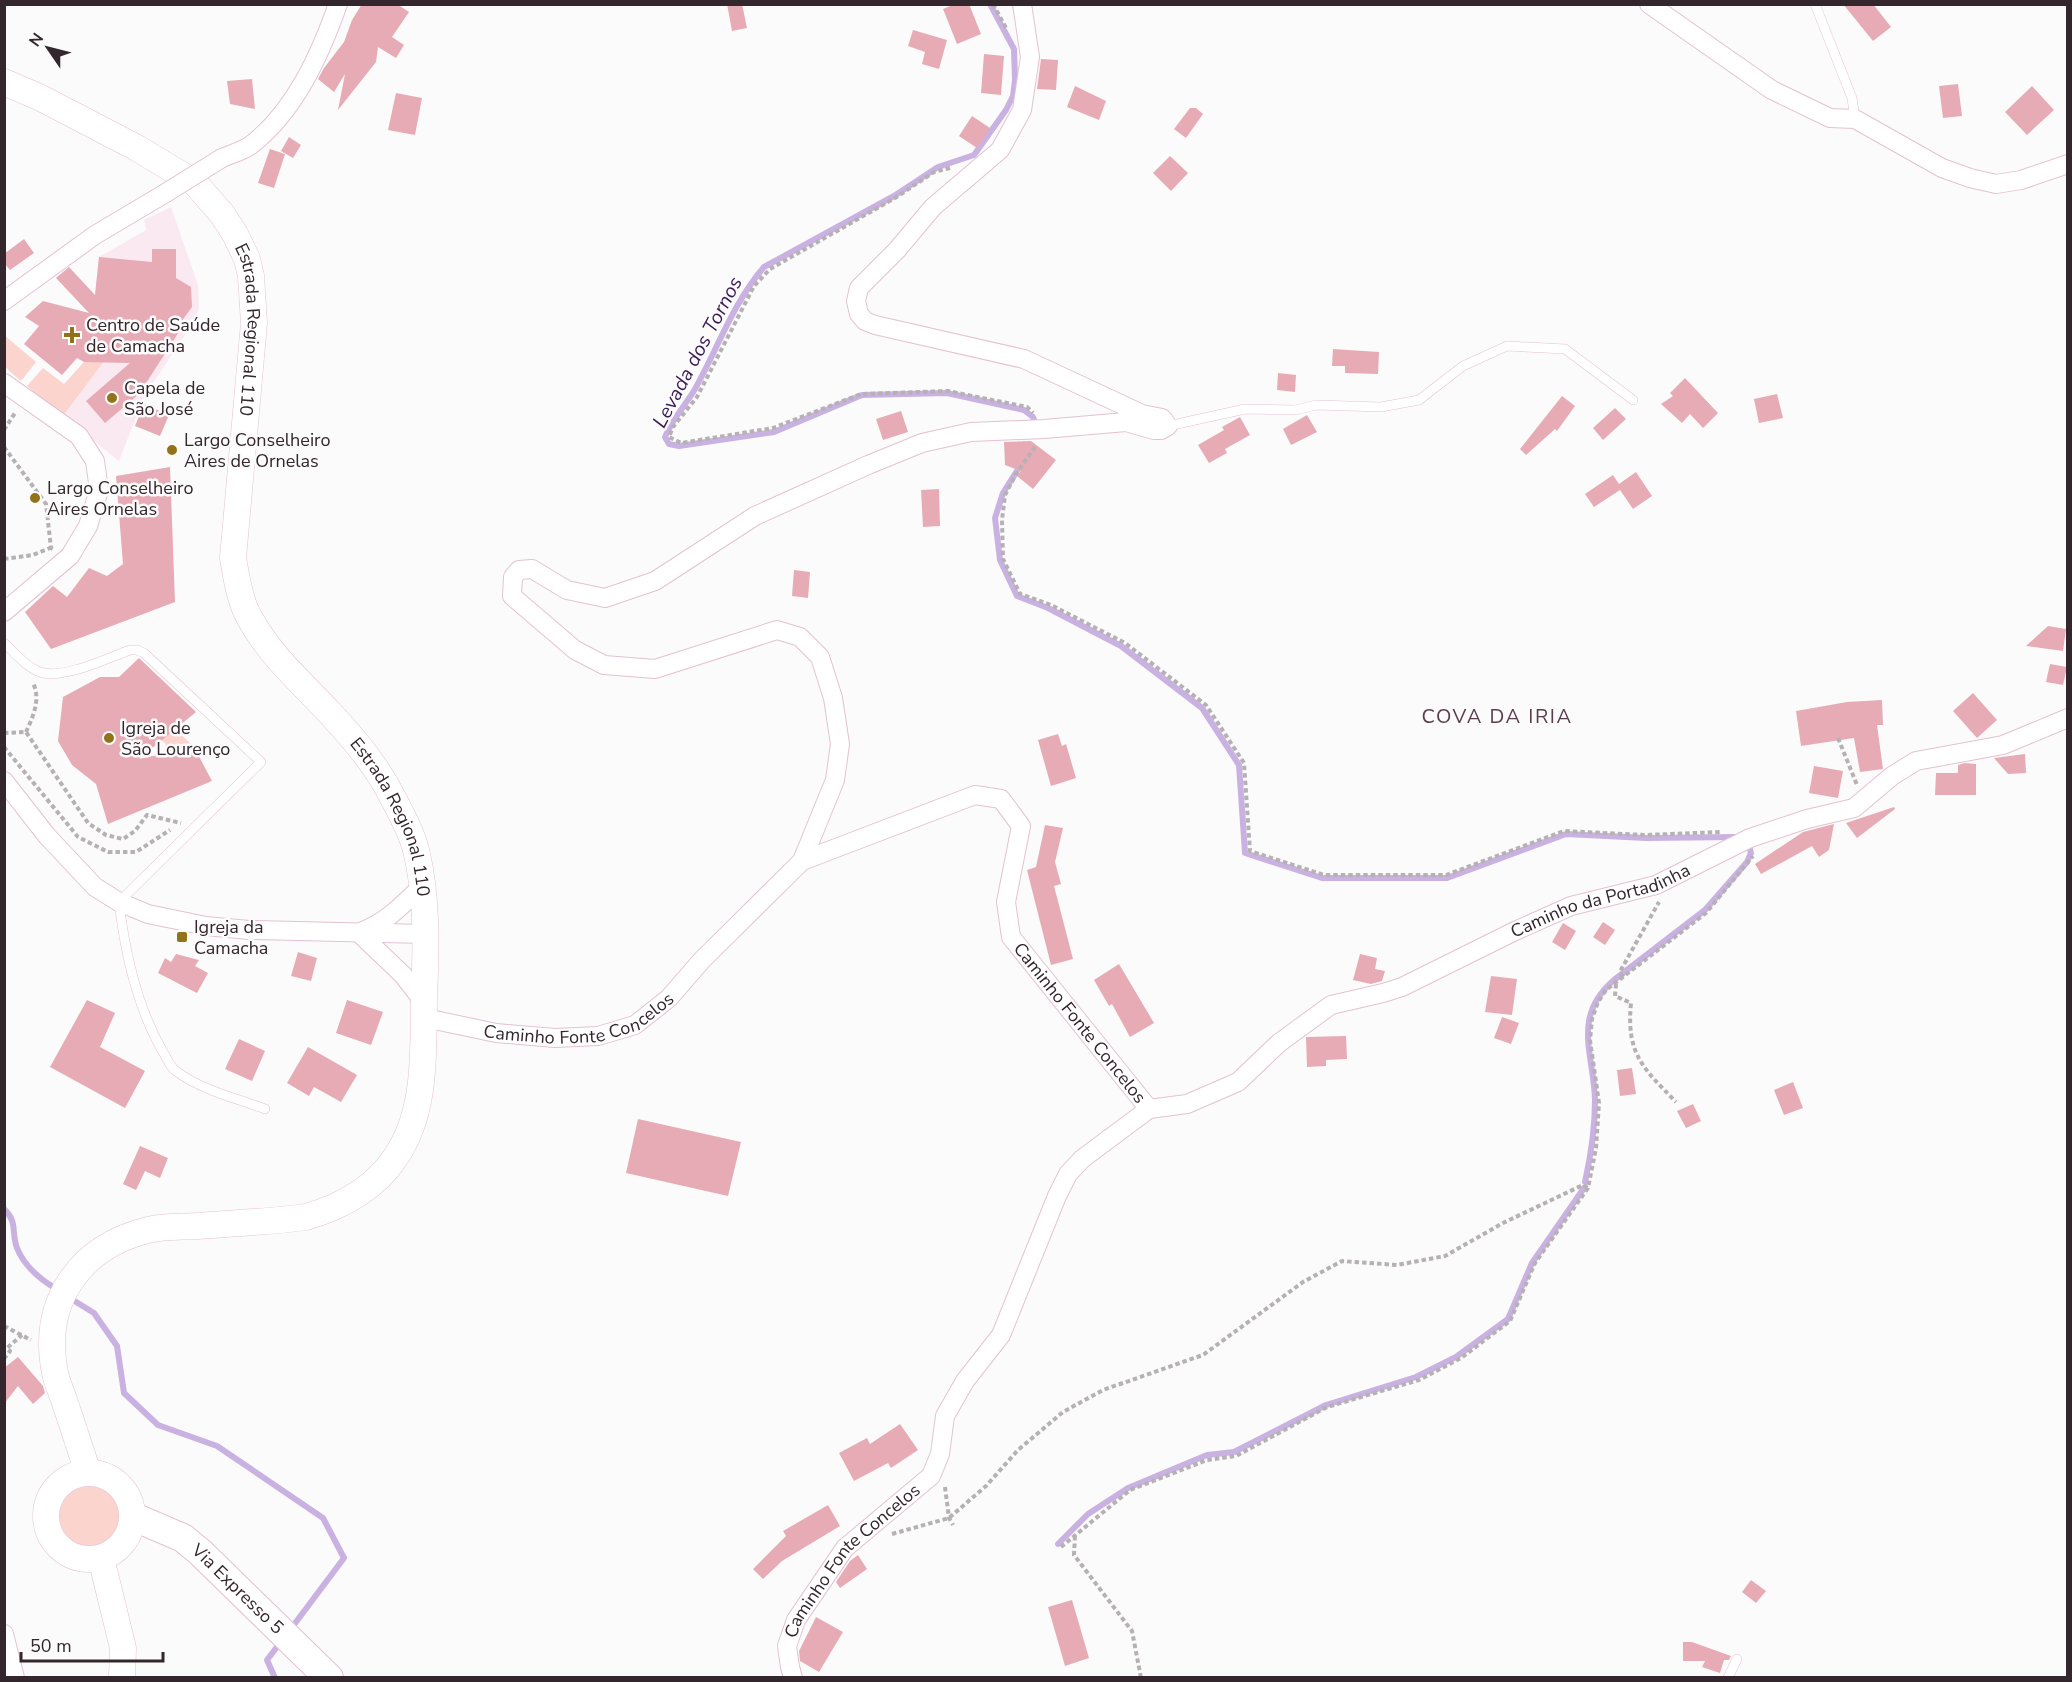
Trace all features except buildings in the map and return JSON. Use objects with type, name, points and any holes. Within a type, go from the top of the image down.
[{"type":"main road","name":"Estrada Regional 110","points":[[4,82],[41,98],[136,147],[195,183],[222,214],[235,234],[247,259],[251,276],[254,323],[233,558],[240,592],[246,610],[267,647],[346,730],[375,767],[395,801],[415,847],[422,886],[426,934],[425,1010],[420,1091],[414,1120],[395,1159],[374,1182],[354,1197],[329,1210],[306,1217],[149,1229],[103,1248],[83,1264],[67,1285],[56,1311],[52,1342],[55,1373],[88,1472]]},
{"type":"main road","points":[[88,1472],[109,1477],[118,1483],[130,1501],[134,1517],[129,1534],[122,1545],[101,1558],[87,1560],[62,1551],[53,1541],[46,1522],[47,1503],[54,1491],[69,1478],[88,1472]]},
{"type":"main road","name":"Via Expresso 5","points":[[134,1517],[183,1538],[329,1677]]},
{"type":"main road","points":[[101,1558],[123,1648],[122,1677]]},
{"type":"street","points":[[4,302],[95,235],[222,158],[249,146],[274,125],[322,50],[338,4]]},
{"type":"street","points":[[802,861],[835,780],[840,744],[833,698],[820,657],[800,637],[777,630],[656,669],[604,665],[574,650],[521,605],[512,596],[513,577],[519,570],[532,569],[567,590],[605,598],[655,581],[755,516],[911,448],[971,432],[1126,422],[1154,430],[1161,430],[1168,426],[1162,418],[1142,414],[1024,359],[875,325],[865,321],[859,314],[856,301],[859,288],[897,250],[933,207],[1000,150],[1022,110],[1029,57],[1022,4]]},
{"type":"street","points":[[1648,4],[1772,90],[1803,107],[1830,118],[1855,118],[1942,168],[1996,184],[2021,180],[2067,164]]},
{"type":"street","points":[[4,383],[79,436],[95,461],[99,490],[88,526],[70,556],[58,554],[4,612]]},
{"type":"street","name":"Caminho da Portadinha","points":[[1149,1109],[1186,1104],[1238,1082],[1279,1043],[1331,1005],[1402,987],[1571,906],[1656,885],[1750,838],[1807,819],[1854,808],[1892,776],[1916,761],[2002,745],[2067,718]]},
{"type":"street","points":[[4,781],[47,836],[95,886],[119,902],[163,919],[249,930],[426,934]]},
{"type":"street","name":"Caminho Fonte Concelos","points":[[425,1010],[496,1033],[555,1038],[598,1036],[635,1024],[669,998],[702,960],[802,861],[975,795],[1001,799],[1021,826],[1006,902],[1011,937],[1149,1109],[1082,1159],[1068,1174],[1001,1335],[965,1381],[945,1416],[940,1454],[931,1476],[845,1548],[796,1620],[787,1646],[789,1667],[793,1677]]},
{"type":"street","points":[[359,933],[380,924],[422,886]]},
{"type":"street","points":[[359,933],[403,975],[425,1010]]},
{"type":"street","points":[[4,1634],[15,1677]]},
{"type":"lane","points":[[1815,4],[1852,98],[1855,118]]},
{"type":"lane","points":[[1168,426],[1245,409],[1295,410],[1316,405],[1381,407],[1419,400],[1463,366],[1506,346],[1565,349],[1633,400]]},
{"type":"lane","points":[[4,643],[24,662],[40,672],[57,674],[69,672],[130,650],[144,653],[261,762],[119,902],[123,936],[145,1013],[173,1070],[202,1086],[265,1109]]},
{"type":"lane","points":[[1728,1677],[1737,1659]]},
{"type":"path","points":[[993,4],[1008,31]]},
{"type":"path","points":[[942,170],[934,172],[895,198],[770,269],[754,286],[697,397],[673,427],[669,437],[681,443],[773,428],[861,394],[948,391],[1027,407],[1036,415],[1044,429],[1039,442],[1016,474],[1005,495],[1002,520],[1003,559],[1015,585],[1020,594],[1051,606],[1125,643],[1206,705],[1244,763],[1250,851],[1324,875],[1446,875],[1564,831],[1645,835],[1736,831],[1750,838],[1754,853],[1749,863],[1706,913],[1622,975]]},
{"type":"path","points":[[4,447],[46,504],[58,554],[4,559]]},
{"type":"path","points":[[26,732],[33,716],[37,694]]},
{"type":"path","points":[[4,733],[26,732]]},
{"type":"path","points":[[4,747],[78,837],[108,852],[136,852],[182,823],[147,815],[135,831],[123,839],[106,835],[88,823],[26,732]]},
{"type":"path","points":[[1838,738],[1863,801]]},
{"type":"path","points":[[1061,1547],[1130,1490],[1207,1460],[1236,1456],[1327,1407],[1419,1380],[1461,1358],[1510,1322],[1535,1263],[1588,1188],[1596,1148],[1599,1103],[1590,1040],[1592,1019],[1598,1002],[1606,990],[1622,975],[1658,908],[1656,885]]},
{"type":"path","points":[[1616,983],[1615,996],[1631,1003],[1629,1022],[1636,1055],[1646,1071],[1676,1102]]},
{"type":"path","points":[[882,1537],[949,1518],[986,1486],[1017,1450],[1063,1412],[1103,1390],[1203,1354],[1302,1282],[1342,1261],[1396,1265],[1445,1256],[1503,1223],[1583,1185],[1588,1188]]},
{"type":"path","points":[[4,1326],[34,1342],[52,1342]]},
{"type":"path","points":[[4,1359],[10,1352],[7,1348],[22,1335]]},
{"type":"path","points":[[931,1476],[944,1475],[949,1518],[953,1525]]},
{"type":"path","points":[[1075,1536],[1074,1555],[1132,1631],[1141,1677]]},
{"type":"shaded area","points":[[171,207],[198,285],[199,307],[196,318],[144,397],[119,461],[63,416],[131,322],[94,303],[99,257],[146,230],[144,220]]},
{"type":"shaded area","points":[[4,335],[36,362],[21,381],[5,367]]},
{"type":"shaded area","points":[[104,344],[113,349],[63,416],[27,386],[43,368],[64,384],[84,362],[92,362]]},
{"type":"shaded area","points":[[143,724],[169,734],[175,729],[194,747],[163,754],[166,744]]},
{"type":"shaded area","points":[[85,1483],[97,1483],[114,1492],[121,1503],[123,1515],[121,1527],[114,1538],[97,1547],[85,1547],[73,1542],[64,1533],[59,1521],[59,1509],[64,1497],[73,1488]]},
{"type":"waterway","name":"Levada dos Tornos","points":[[990,4],[1014,49],[1015,80],[1013,96],[1006,110],[974,155],[938,167],[894,196],[764,267],[743,295],[695,389],[671,424],[665,437],[669,444],[679,446],[774,432],[862,395],[947,393],[1024,410],[1033,417],[1035,423]]},
{"type":"waterway","name":"Levada dos Tornos","points":[[1022,463],[1003,493],[995,518],[1000,560],[1017,596],[1048,608],[1121,646],[1202,708],[1239,765],[1245,853],[1322,878],[1447,878],[1566,834],[1646,838],[1737,837]]},
{"type":"waterway","name":"Levada dos Tornos","points":[[1585,1182],[1595,1110],[1588,1037],[1593,1008],[1601,994],[1614,980],[1705,910],[1747,862],[1751,853],[1749,846]]},
{"type":"waterway","name":"Levada dos Tornos","points":[[1058,1544],[1088,1514],[1128,1488],[1207,1455],[1234,1452],[1326,1405],[1416,1377],[1456,1357],[1508,1319],[1532,1263],[1584,1188]]},
{"type":"waterway","points":[[4,1209],[13,1223],[15,1242],[20,1255],[29,1268],[60,1291]]},
{"type":"waterway","points":[[68,1297],[94,1313],[117,1346],[124,1393],[158,1425],[217,1446],[323,1518],[344,1558],[290,1630]]},
{"type":"waterway","points":[[275,1678],[267,1660],[280,1643]]},
{"type":"place","name":"Centro de Saúde de Camacha","points":[[72,335]]},
{"type":"place","name":"Capela de São José","points":[[112,398]]},
{"type":"place","name":"Largo Conselheiro Aires de Ornelas","points":[[172,450]]},
{"type":"place","name":"Largo Conselheiro Aires Ornelas","points":[[35,498]]},
{"type":"place","name":"Igreja de São Lourenço","points":[[109,738]]},
{"type":"place","name":"Igreja da Camacha","points":[[182,937]]},
{"type":"district","name":"COVA DA IRIA","points":[[1497,716]]}]
